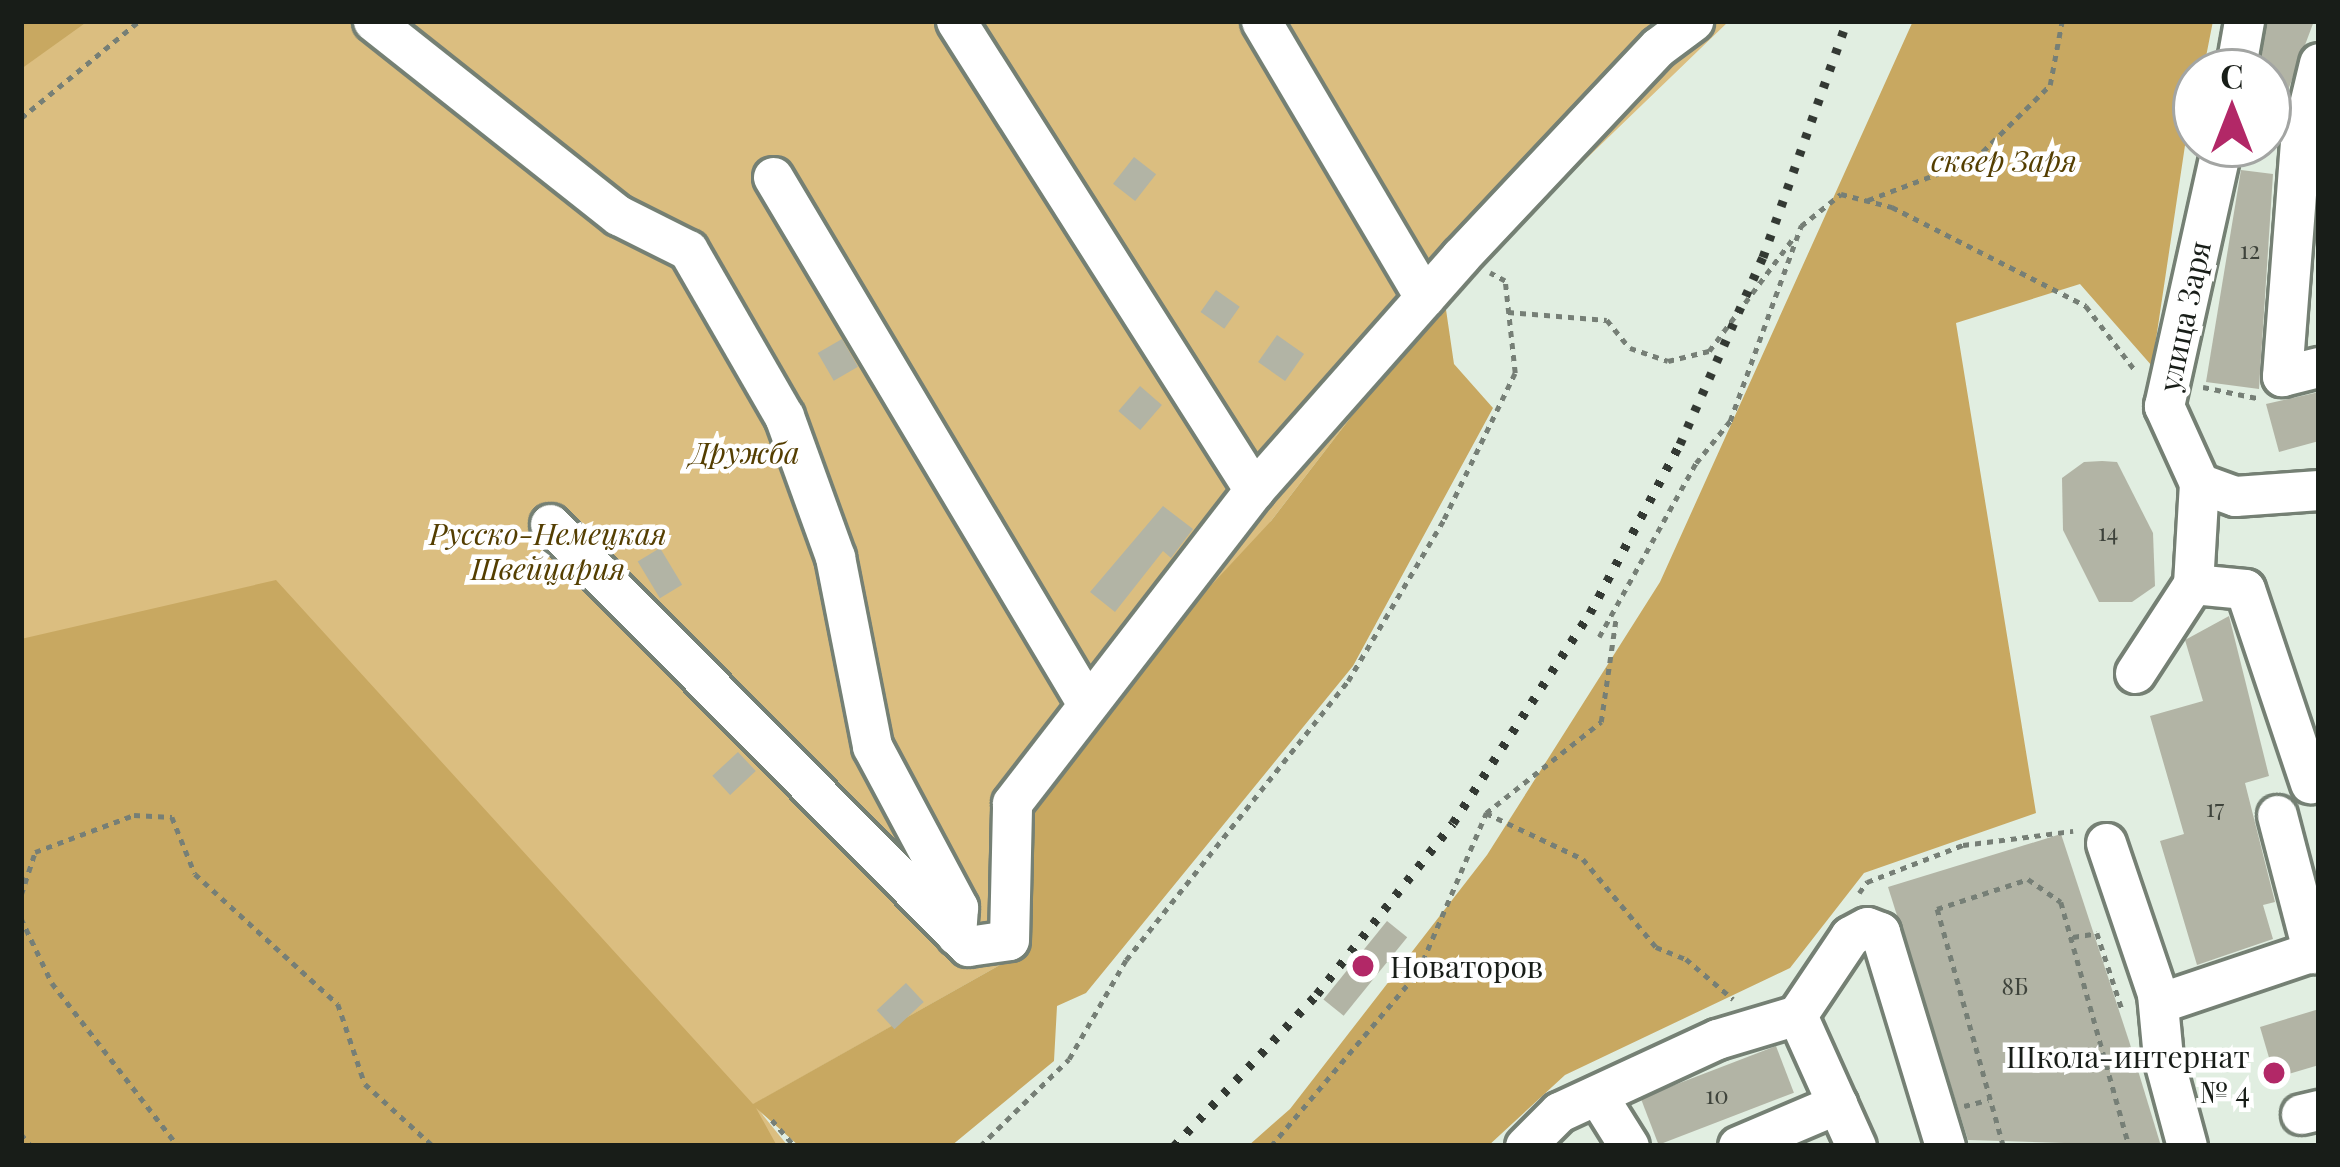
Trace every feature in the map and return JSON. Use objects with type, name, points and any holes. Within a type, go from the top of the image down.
[{"type":"street","points":[[373,21],[619,215],[688,250],[784,416],[835,556],[872,746],[958,908],[956,935]]},
{"type":"street","points":[[956,21],[1254,490]]},
{"type":"street","points":[[1261,21],[1424,297]]},
{"type":"street","points":[[550,524],[968,946],[1009,940],[1012,803],[1254,490],[1460,257],[1658,47],[1693,21]]},
{"type":"street","points":[[2292,122],[2319,63]]},
{"type":"street","name":"улица Заря","points":[[2199,483],[2164,406],[2217,168]]},
{"type":"street","points":[[2286,168],[2301,372]]},
{"type":"street","points":[[773,177],[1087,704]]},
{"type":"street","points":[[2135,673],[2193,584],[2199,483],[2236,496],[2319,490]]},
{"type":"street","points":[[2193,584],[2245,589],[2309,783]]},
{"type":"street","points":[[2149,1025],[2316,951],[2277,815]]},
{"type":"street","points":[[2106,843],[2149,1025],[2187,1146]]},
{"type":"street","points":[[1525,1146],[1559,1112],[1718,1039],[1791,1017],[1850,935],[1867,927],[1880,932],[1945,1146]]},
{"type":"street","points":[[1791,1017],[1856,1146]]},
{"type":"street","points":[[1597,1095],[1629,1146]]},
{"type":"street","points":[[1738,1146],[1837,1104]]},
{"type":"path","points":[[21,118],[139,21]]},
{"type":"path","points":[[1868,200],[1974,160],[2050,85],[2062,21]]},
{"type":"path","points":[[1508,313],[1607,320],[1630,348],[1668,361],[1709,351],[1799,230],[1841,194],[1858,193],[2086,306],[2164,406]]},
{"type":"path","points":[[1599,637],[1617,613],[1696,463],[1730,422],[1799,230]]},
{"type":"path","points":[[980,1146],[1069,1059],[1126,960],[1348,681],[1502,411],[1515,373],[1505,280],[1460,257]]},
{"type":"path","points":[[2174,362],[2200,387],[2261,399],[2301,372]]},
{"type":"path","points":[[1270,1146],[1418,972],[1486,813],[1601,722],[1617,613]]},
{"type":"path","points":[[1486,813],[1583,859],[1656,947],[1686,959],[1718,993],[1791,1017]]},
{"type":"path","points":[[21,895],[35,852],[134,815],[172,817],[195,874],[338,1004],[365,1084],[433,1146]]},
{"type":"path","points":[[1852,901],[1867,883],[1964,845],[2061,827],[2106,843]]},
{"type":"path","points":[[2003,1146],[1938,905],[2036,880],[2058,898],[2129,1146]]},
{"type":"path","points":[[21,918],[52,983],[178,1146]]},
{"type":"path","points":[[2071,938],[2097,933],[2115,987]]},
{"type":"path","points":[[1957,1108],[1990,1100]]},
{"type":"path","points":[[772,1120],[795,1146]]},
{"type":"path","points":[[21,1134],[31,1146]]},
{"type":"green space","name":"Дружба","points":[[21,21],[1729,21],[1444,296],[1271,521],[1023,952],[754,1104],[788,1146],[21,1146]]},
{"type":"green space","points":[[21,21],[88,21],[21,69]]},
{"type":"green space","name":"сквер Заря","points":[[1913,21],[2213,21],[2208,48],[2172,48],[2172,168],[2182,168],[2152,366],[2080,284],[1956,323],[2036,813],[1864,873],[1790,968],[1565,1075],[1488,1146],[1248,1146],[1290,1109],[1487,855],[1660,582]]},
{"type":"green space","points":[[1444,296],[1454,364],[1493,408],[1353,666],[1086,993],[1057,1006],[1054,1061],[951,1146],[799,1146],[756,1108],[777,1146],[21,1146],[21,639],[276,580],[753,1104],[1023,952],[1013,798],[1271,521]]},
{"type":"building","points":[[2267,21],[2314,21],[2292,80],[2292,48],[2263,48]]},
{"type":"building","points":[[1134,157],[1156,174],[1135,201],[1113,184]]},
{"type":"building","points":[[2241,170],[2273,174],[2259,389],[2206,382]]},
{"type":"building","points":[[1216,290],[1240,307],[1224,329],[1201,312]]},
{"type":"building","points":[[1277,335],[1304,354],[1285,381],[1258,362]]},
{"type":"building","points":[[842,339],[858,367],[834,381],[818,353]]},
{"type":"building","points":[[1140,386],[1162,405],[1140,430],[1118,411]]},
{"type":"building","points":[[2319,392],[2319,441],[2279,452],[2266,404]]},
{"type":"building","points":[[2084,462],[2117,462],[2153,533],[2155,586],[2132,602],[2099,602],[2063,530],[2062,478]]},
{"type":"building","points":[[1163,506],[1193,529],[1171,558],[1163,551],[1115,612],[1090,592]]},
{"type":"building","points":[[660,548],[682,585],[660,598],[638,561]]},
{"type":"building","points":[[2229,616],[2269,776],[2245,783],[2275,902],[2263,905],[2273,939],[2197,965],[2160,841],[2184,834],[2150,716],[2203,701],[2185,640]]},
{"type":"building","points":[[738,752],[756,771],[730,795],[712,776]]},
{"type":"building","points":[[2061,834],[2161,1146],[1968,1140],[1888,887]]},
{"type":"building","points":[[1387,921],[1407,937],[1344,1016],[1323,999]]},
{"type":"building","points":[[906,983],[924,1002],[894,1029],[877,1010]]},
{"type":"building","points":[[2319,1009],[2319,1065],[2275,1078],[2260,1027]]},
{"type":"building","points":[[1776,1046],[1794,1093],[1659,1145],[1641,1098]]},
{"type":"railway","points":[[1174,1146],[1317,994],[1453,823],[1590,613],[1680,444],[1763,257],[1847,21]]},
{"type":"place","name":"Новаторов","points":[[1363,966]]},
{"type":"place","name":"Школа-интернат № 4","points":[[2274,1073]]},
{"type":"park label","name":"Русско-Немецкая Швейцария","points":[[548,550]]}]
